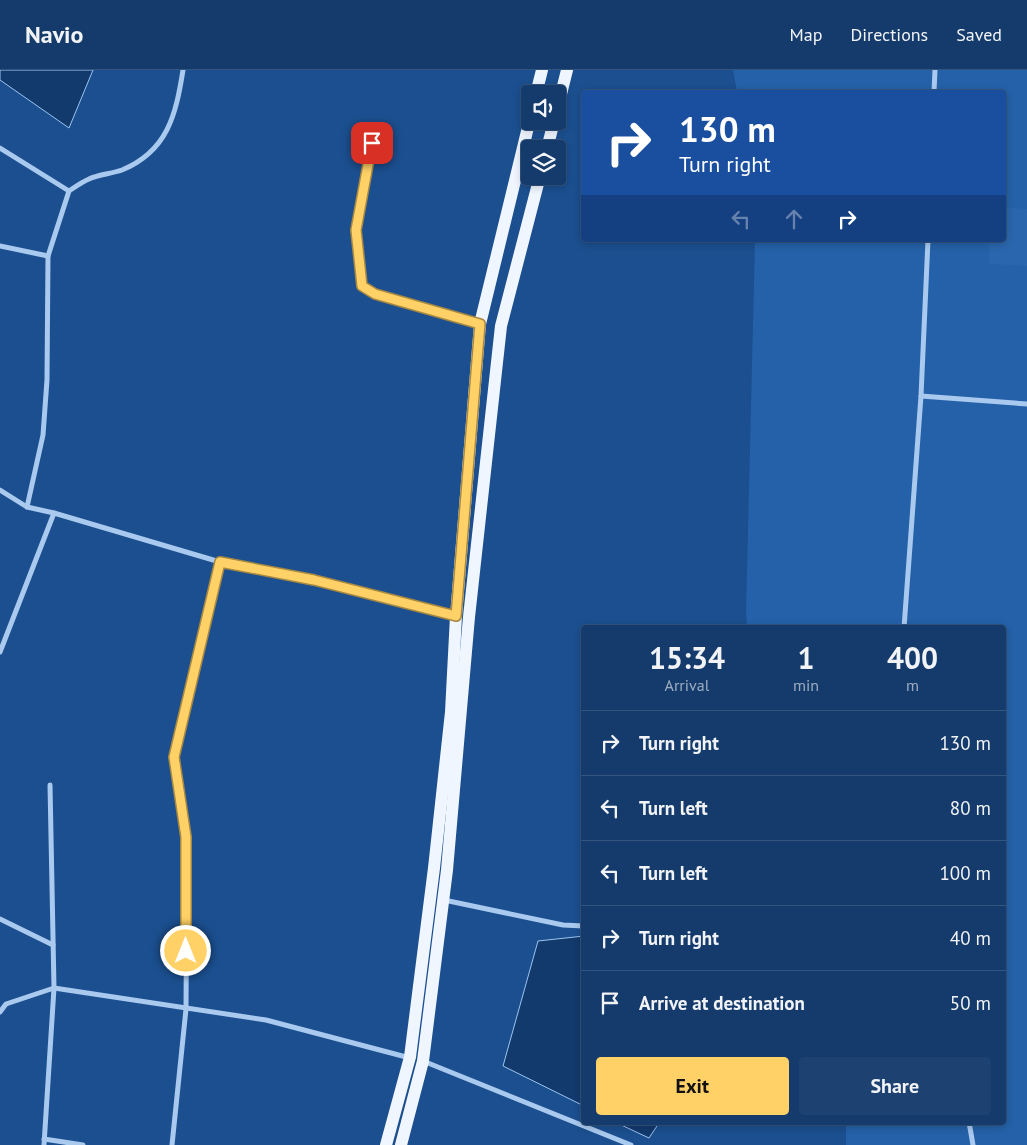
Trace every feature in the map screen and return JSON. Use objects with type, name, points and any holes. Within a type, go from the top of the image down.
[{"type":"main road","points":[[538,85],[542,70]]},
{"type":"main road","points":[[563,85],[567,70]]},
{"type":"main road","points":[[386,1145],[410,1058],[434,868],[450,721],[456,616],[480,324],[527,130]]},
{"type":"main road","points":[[401,1145],[423,1061],[443,900],[469,617],[501,326],[538,185]]},
{"type":"street","points":[[27,507],[43,435],[47,380],[48,256],[69,191],[89,179],[123,169],[147,154],[164,139],[172,124],[183,70]]},
{"type":"street","points":[[934,90],[935,70]]},
{"type":"street","points":[[375,129],[356,230],[362,286],[375,294],[480,324]]},
{"type":"street","points":[[0,148],[69,191]]},
{"type":"street","points":[[904,625],[921,396],[928,242]]},
{"type":"street","points":[[0,246],[48,256]]},
{"type":"street","points":[[921,396],[1027,404]]},
{"type":"street","points":[[0,490],[27,507],[54,513],[220,562],[314,580],[456,616]]},
{"type":"street","points":[[0,652],[54,513]]},
{"type":"street","points":[[172,1145],[186,1008],[186,837],[174,757],[220,562]]},
{"type":"street","points":[[44,1145],[54,988],[50,785]]},
{"type":"street","points":[[443,900],[563,925],[581,926]]},
{"type":"street","points":[[0,919],[53,945]]},
{"type":"street","points":[[0,1012],[6,1004],[54,988],[266,1020],[423,1061],[581,1125]]},
{"type":"street","points":[[581,1125],[631,1145]]},
{"type":"street","points":[[969,1125],[973,1145]]},
{"type":"street","points":[[44,1139],[83,1145]]},
{"type":"shaded area","points":[[0,70],[93,70],[69,128],[0,80]]},
{"type":"shaded area","points":[[733,70],[1027,70],[1027,1145],[846,1145],[846,1125],[1006,1125],[1006,625],[747,625],[746,612],[755,242],[1006,242],[1006,90],[737,90]]},
{"type":"shaded area","points":[[581,936],[581,1105],[503,1066],[538,941]]},
{"type":"shaded area","points":[[621,1125],[658,1125],[649,1138]]},
{"type":"building","points":[[1006,207],[1027,209],[1027,266],[990,264],[988,242],[1006,242]]},
{"type":"route","points":[[186,951],[186,837],[174,757],[220,562],[314,580],[456,616],[480,324],[375,294],[362,286],[356,230],[372,143]]}]
